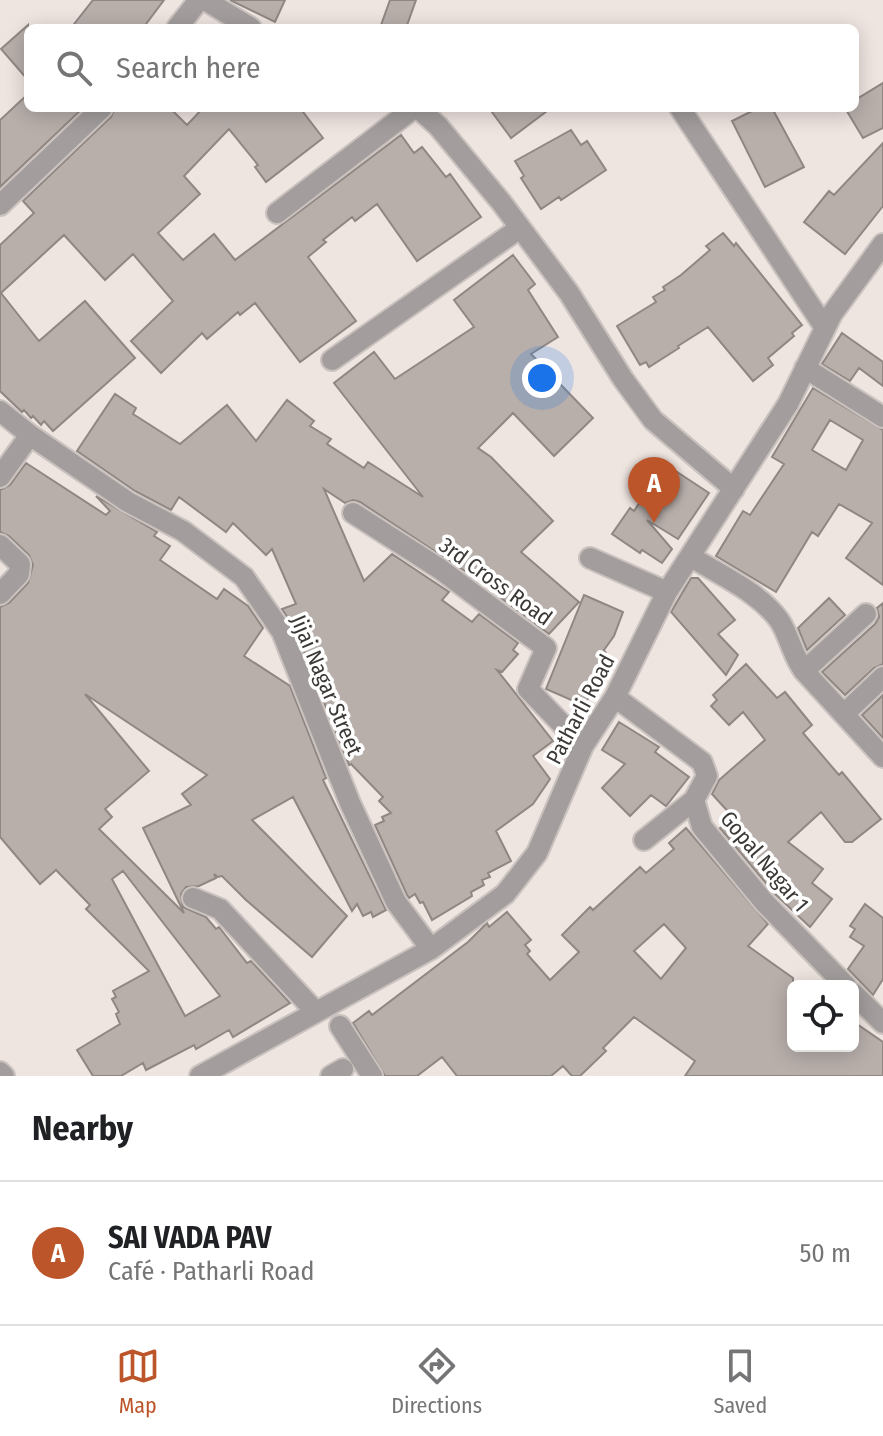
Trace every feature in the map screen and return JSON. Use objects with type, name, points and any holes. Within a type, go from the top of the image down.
[{"type":"street","points":[[180,24],[199,0]]},
{"type":"street","points":[[205,0],[244,24]]},
{"type":"street","points":[[0,205],[98,112]]},
{"type":"street","points":[[277,213],[411,112]]},
{"type":"street","points":[[421,112],[438,126],[569,293],[623,379],[653,420],[734,489]]},
{"type":"street","points":[[683,112],[825,328]]},
{"type":"street","points":[[332,360],[520,228]]},
{"type":"street","name":"Patharli Road","points":[[200,1076],[431,949],[505,894],[537,853],[583,746],[615,697],[667,592],[788,404],[832,314],[883,244]]},
{"type":"street","points":[[805,368],[883,417]]},
{"type":"street","name":"Jijai Nagar Street","points":[[0,411],[128,502],[183,531],[244,577],[282,632],[350,803],[396,902],[431,949]]},
{"type":"street","points":[[0,477],[30,435]]},
{"type":"street","name":"3rd Cross Road","points":[[353,513],[440,569],[546,648],[528,689],[583,746]]},
{"type":"street","points":[[0,545],[20,564],[19,574],[0,594]]},
{"type":"street","points":[[690,556],[764,603],[781,622],[795,658],[804,671],[882,754]]},
{"type":"street","points":[[590,558],[667,592]]},
{"type":"street","points":[[804,671],[866,614]]},
{"type":"street","points":[[846,716],[883,677]]},
{"type":"street","points":[[846,716],[883,684]]},
{"type":"street","name":"Gopal Nagar 1","points":[[615,697],[702,762],[707,776],[694,800],[702,827],[764,902],[840,980]]},
{"type":"street","points":[[644,840],[694,800]]},
{"type":"street","points":[[193,898],[220,909],[316,1012]]},
{"type":"street","points":[[859,999],[883,1023]]},
{"type":"street","points":[[340,1026],[372,1076]]},
{"type":"building","points":[[93,0],[164,0],[146,24],[74,24]]},
{"type":"building","points":[[230,0],[285,0],[275,22]]},
{"type":"building","points":[[390,0],[416,0],[407,24],[381,24]]},
{"type":"building","points":[[24,29],[24,75],[1,49]]},
{"type":"building","points":[[883,83],[883,128],[863,138],[847,112],[859,112],[859,98]]},
{"type":"building","points":[[24,98],[24,112],[79,112],[0,187],[0,120]]},
{"type":"building","points":[[113,112],[174,112],[187,125],[199,112],[303,112],[323,138],[266,182],[255,167],[258,165],[229,129],[184,176],[200,194],[158,233],[183,260],[214,234],[235,260],[401,135],[414,153],[422,147],[446,177],[450,174],[481,217],[417,261],[377,204],[355,221],[352,217],[323,240],[326,242],[308,257],[356,321],[300,362],[255,303],[240,315],[238,312],[207,339],[202,333],[161,373],[131,341],[173,301],[133,254],[105,280],[64,235],[1,293],[39,341],[85,301],[135,358],[53,431],[44,421],[41,425],[33,416],[31,418],[24,410],[22,412],[0,391],[0,245],[34,213],[23,201]]},
{"type":"building","points":[[492,112],[546,112],[511,138]]},
{"type":"building","points":[[750,112],[774,112],[804,167],[765,187],[732,121]]},
{"type":"building","points":[[571,130],[581,145],[587,141],[606,170],[561,200],[559,197],[541,209],[521,178],[524,176],[515,161]]},
{"type":"building","points":[[883,143],[883,206],[845,254],[804,222],[829,191],[834,195]]},
{"type":"building","points":[[723,233],[734,246],[736,243],[802,325],[768,358],[773,365],[753,381],[708,327],[649,367],[646,362],[640,365],[617,326],[656,302],[653,297],[710,250],[706,246]]},
{"type":"building","points":[[513,255],[535,284],[528,290],[558,337],[531,354],[593,418],[554,456],[513,413],[478,448],[491,457],[553,521],[521,552],[579,602],[549,634],[497,595],[500,589],[469,566],[465,571],[360,502],[353,500],[345,503],[324,489],[364,581],[392,554],[449,592],[442,600],[472,622],[479,614],[518,643],[513,650],[518,654],[502,672],[497,670],[553,741],[533,756],[550,779],[533,804],[496,831],[511,861],[488,873],[490,877],[482,880],[484,885],[471,892],[472,896],[432,920],[415,894],[409,898],[407,895],[375,825],[391,813],[379,801],[383,797],[349,765],[294,627],[282,609],[296,604],[272,549],[266,555],[233,523],[226,532],[179,497],[171,510],[135,491],[77,451],[115,394],[136,408],[133,414],[180,444],[227,405],[256,441],[287,400],[314,421],[310,426],[331,439],[327,444],[364,468],[368,462],[423,497],[334,383],[374,352],[395,379],[474,327],[454,300]]},
{"type":"building","points":[[842,333],[883,362],[883,386],[859,368],[850,381],[822,364]]},
{"type":"building","points":[[813,388],[883,430],[883,585],[846,558],[872,523],[839,504],[818,536],[812,532],[776,592],[716,556],[743,511],[750,515],[784,464],[772,457]],"holes":[[[830,420],[863,440],[846,470],[812,450]]]},
{"type":"building","points":[[26,463],[106,515],[110,511],[96,496],[157,532],[154,536],[170,546],[160,560],[217,599],[224,589],[248,606],[263,628],[244,656],[290,686],[326,778],[323,780],[386,910],[373,917],[371,912],[363,916],[357,904],[352,911],[293,797],[252,820],[347,916],[312,957],[222,876],[214,874],[216,878],[199,886],[186,887],[181,894],[183,907],[206,917],[216,929],[219,927],[247,963],[251,961],[290,1003],[233,1037],[229,1030],[196,1049],[194,1045],[146,1070],[143,1063],[121,1076],[93,1076],[77,1050],[120,1024],[116,1014],[119,1012],[112,999],[116,997],[113,991],[149,971],[86,909],[90,905],[56,870],[40,884],[0,837],[0,607],[9,603],[28,583],[33,565],[29,555],[9,536],[0,532],[0,490],[10,485]],"holes":[[[85,694],[207,775],[182,794],[191,805],[143,828],[184,913],[99,829],[112,817],[105,809],[149,771]],[[123,871],[220,996],[185,1016],[112,879]]]},
{"type":"building","points":[[665,464],[709,493],[678,539],[647,520],[672,549],[662,563],[612,534],[630,508],[634,511]]},
{"type":"building","points":[[691,578],[698,578],[735,620],[718,634],[738,655],[726,675],[671,612]]},
{"type":"building","points":[[584,595],[623,612],[614,636],[604,650],[606,653],[585,706],[546,689]]},
{"type":"building","points":[[829,598],[845,615],[807,650],[798,628]]},
{"type":"building","points":[[883,603],[883,664],[874,668],[845,695],[822,672],[875,624],[879,617],[877,608]]},
{"type":"building","points":[[746,664],[777,698],[785,692],[812,725],[803,733],[839,775],[842,772],[881,819],[852,842],[845,842],[821,812],[788,842],[823,869],[812,883],[832,899],[810,927],[774,893],[720,828],[733,817],[712,794],[719,780],[765,740],[743,712],[729,725],[711,706],[717,700],[713,695]]},
{"type":"building","points":[[883,695],[883,738],[862,715]]},
{"type":"building","points":[[619,722],[659,747],[655,752],[689,777],[666,806],[651,795],[630,816],[602,788],[625,764],[602,750]]},
{"type":"building","points":[[686,828],[768,924],[748,946],[793,978],[787,980],[787,1052],[859,1052],[859,1025],[883,1042],[883,1076],[685,1076],[695,1061],[634,1017],[580,1076],[572,1076],[563,1066],[551,1076],[457,1076],[442,1057],[417,1076],[385,1076],[353,1023],[369,1011],[372,1015],[468,942],[487,923],[489,927],[507,912],[531,940],[525,945],[530,951],[527,954],[550,980],[579,952],[562,935],[590,907],[593,910],[640,867],[646,873],[674,849],[669,843]],"holes":[[[664,924],[686,948],[661,979],[634,951]]]},
{"type":"building","points":[[865,904],[883,918],[883,979],[873,995],[848,969],[864,946],[850,937],[855,929],[850,926]]},
{"type":"place","name":"SAI VADA PAV","points":[[654,523]]}]
